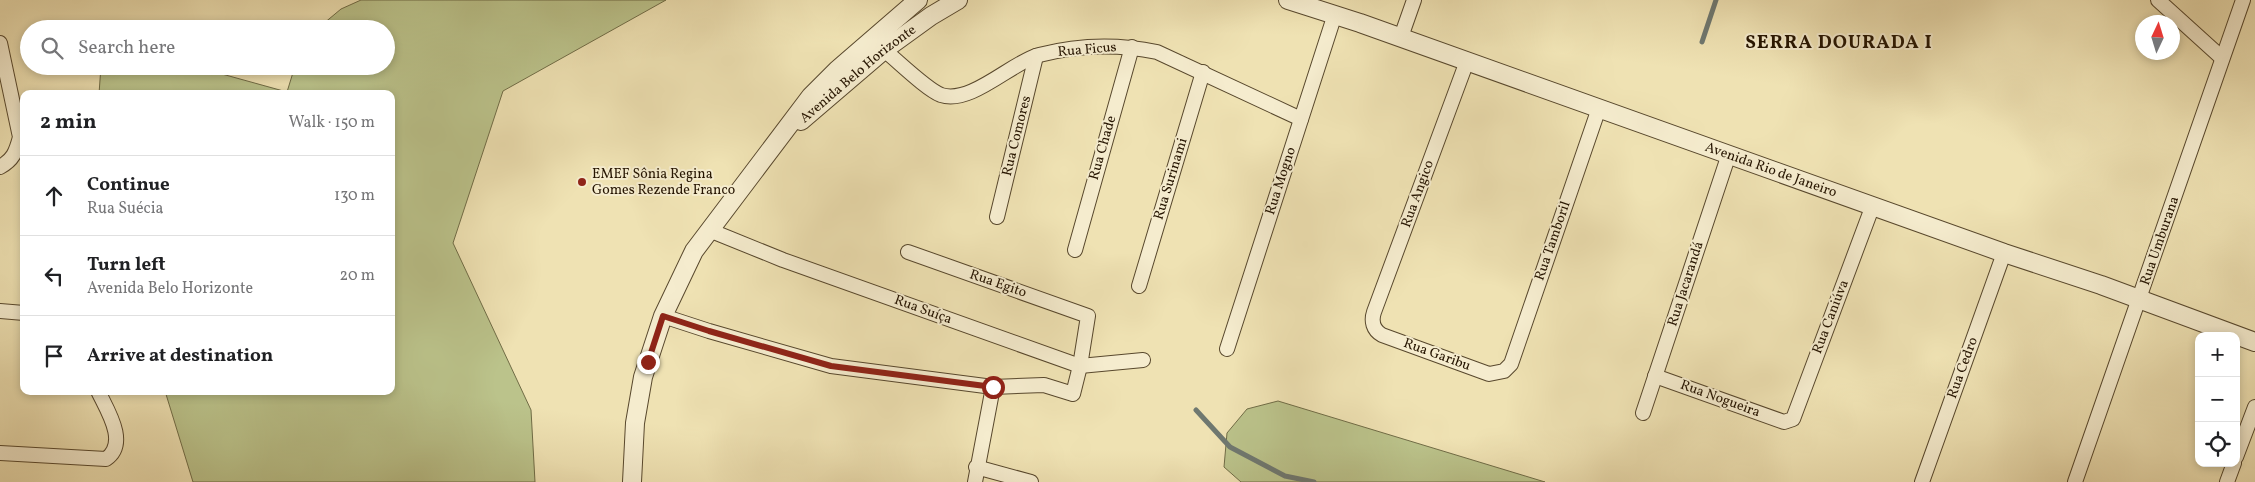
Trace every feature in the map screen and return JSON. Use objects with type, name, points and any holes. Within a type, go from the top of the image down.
[{"type":"street","name":"Avenida Belo Horizonte","points":[[632,482],[635,423],[643,377],[663,316],[694,251],[785,133],[811,96],[837,70],[918,0]]},
{"type":"street","name":"Avenida Belo Horizonte","points":[[785,133],[884,50],[931,16],[958,0]]},
{"type":"street","name":"Avenida Rio de Janeiro","points":[[1288,0],[1335,14],[2004,253],[2101,285],[2255,342]]},
{"type":"street","points":[[1401,38],[1414,0]]},
{"type":"street","points":[[2158,0],[2222,58]]},
{"type":"street","name":"Rua Umburana","points":[[2075,482],[2243,0]]},
{"type":"street","name":"Rua Mogno","points":[[1227,349],[1335,14]]},
{"type":"street","points":[[0,43],[20,138],[16,152],[10,162],[0,167]]},
{"type":"street","name":"Rua Ficus","points":[[884,50],[933,90],[949,96],[965,93],[1036,56],[1081,48],[1132,47],[1157,52],[1301,119]]},
{"type":"street","name":"Rua Chade","points":[[1074,250],[1132,47]]},
{"type":"street","name":"Rua Comores","points":[[997,217],[1036,56]]},
{"type":"street","name":"Rua Angico","points":[[1374,327],[1374,312],[1467,61]]},
{"type":"street","name":"Rua Surinami","points":[[1139,286],[1203,72]]},
{"type":"street","name":"Rua Tamboril","points":[[1504,371],[1513,357],[1599,108]]},
{"type":"street","name":"Rua Jacarandá","points":[[1643,413],[1729,154]]},
{"type":"street","name":"Rua Caniúva","points":[[1784,422],[1793,418],[1873,206]]},
{"type":"street","name":"Rua Suíça","points":[[709,230],[783,260],[1080,366],[1143,360]]},
{"type":"street","name":"Rua Egito","points":[[908,252],[1088,316],[1080,366]]},
{"type":"street","name":"Rua Cedro","points":[[1922,482],[2004,253]]},
{"type":"street","points":[[0,311],[20,313]]},
{"type":"street","points":[[663,316],[718,334],[831,366],[993,387],[1044,385],[1073,394],[1080,366]]},
{"type":"street","name":"Rua Garibu","points":[[1374,327],[1382,335],[1489,374],[1504,371]]},
{"type":"street","name":"Rua Nogueira","points":[[1655,376],[1784,422]]},
{"type":"street","points":[[975,482],[976,466],[993,387]]},
{"type":"street","points":[[0,453],[106,459],[112,453],[117,439],[115,428],[100,395]]},
{"type":"street","points":[[2240,446],[2255,407]]},
{"type":"street","points":[[976,466],[1032,482]]},
{"type":"street","points":[[2227,482],[2233,467]]},
{"type":"green space","points":[[361,0],[666,0],[503,91],[453,243],[531,410],[535,482],[193,482],[166,395],[395,395],[395,90],[288,90],[292,75],[395,75],[395,20],[328,20],[341,9]]},
{"type":"green space","points":[[100,75],[226,75],[280,90],[99,90]]},
{"type":"green space","points":[[1278,401],[1545,482],[1241,482],[1224,467],[1227,433],[1247,409]]},
{"type":"waterway","points":[[1702,42],[1716,0]]},
{"type":"waterway","points":[[1196,410],[1230,447],[1285,476],[1314,482]]},
{"type":"place","name":"EMEF Sônia Regina Gomes Rezende Franco","points":[[582,182]]},
{"type":"district","name":"SERRA DOURADA I","points":[[1839,43]]},
{"type":"route","points":[[648,362],[663,316],[831,366],[993,387]]}]
